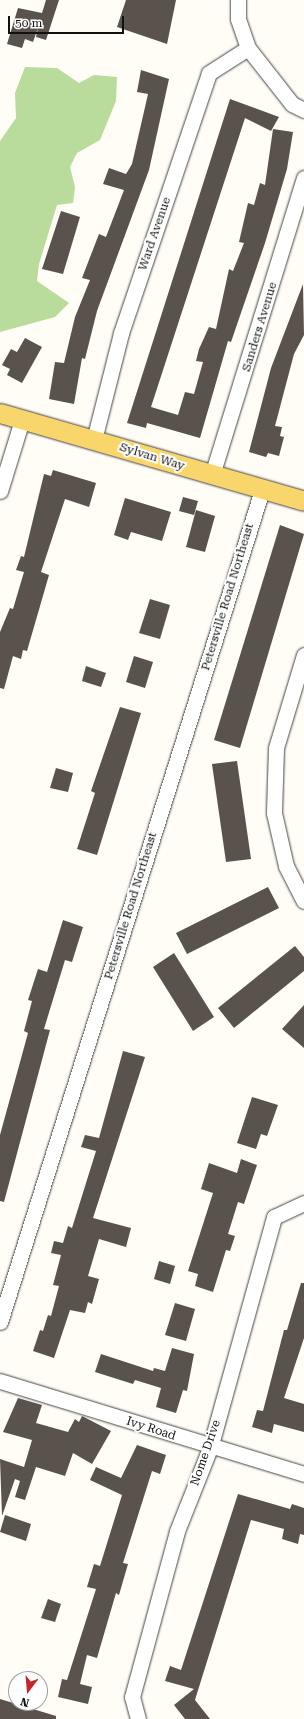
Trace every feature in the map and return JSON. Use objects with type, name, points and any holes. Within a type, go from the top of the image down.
[{"type":"main road","name":"Sylvan Way","points":[[0,413],[304,502]]},
{"type":"street","points":[[238,0],[238,19],[248,48],[292,104],[304,110]]},
{"type":"street","name":"Ward Avenue","points":[[94,440],[121,333],[209,73],[248,48]]},
{"type":"street","name":"Sanders Avenue","points":[[212,475],[304,178]]},
{"type":"street","points":[[0,491],[22,420]]},
{"type":"street","name":"Petersville Road Northeast","points":[[0,1322],[262,490]]},
{"type":"street","points":[[304,655],[276,748],[274,813],[286,866],[304,901]]},
{"type":"street","name":"Nome Drive","points":[[138,1719],[132,1697],[177,1531],[210,1448],[274,1217],[304,1203]]},
{"type":"street","name":"Ivy Road","points":[[0,1381],[210,1448],[304,1474]]},
{"type":"green space","points":[[25,67],[57,68],[79,83],[94,75],[117,77],[116,101],[100,140],[77,153],[70,167],[75,187],[73,203],[57,205],[39,264],[37,281],[69,303],[55,317],[0,332],[0,141],[16,118],[15,93]]},
{"type":"building","points":[[46,0],[59,0],[46,40],[36,37],[38,28],[33,42],[25,39],[22,48],[7,44],[18,8],[42,13]]},
{"type":"building","points":[[126,0],[176,0],[167,44],[117,27]]},
{"type":"building","points":[[141,70],[169,79],[149,170],[97,311],[85,359],[82,358],[74,404],[49,399],[55,362],[64,363],[75,317],[90,280],[82,278],[99,234],[106,237],[124,190],[103,184],[109,168],[126,174],[132,164],[148,94],[137,92]]},
{"type":"building","points":[[230,99],[279,117],[271,131],[245,118],[151,407],[178,415],[185,392],[194,394],[203,362],[196,361],[199,349],[209,327],[216,329],[229,269],[233,271],[244,243],[239,242],[248,203],[254,205],[260,183],[265,185],[273,129],[293,132],[287,169],[265,243],[231,342],[228,341],[200,438],[147,423],[146,428],[127,423]]},
{"type":"building","points":[[61,211],[80,217],[63,274],[42,269]]},
{"type":"building","points":[[303,284],[304,335],[294,354],[275,426],[282,427],[280,436],[284,437],[279,456],[268,453],[266,457],[249,452],[271,368]]},
{"type":"building","points":[[25,338],[42,347],[22,383],[7,375],[10,369],[2,365],[11,349],[17,352]]},
{"type":"building","points":[[53,470],[96,483],[89,507],[65,499],[41,572],[49,575],[27,651],[23,650],[21,659],[13,656],[4,689],[0,688],[0,632],[10,608],[13,609],[24,572],[16,570],[21,556],[24,557],[44,474],[51,476]]},
{"type":"building","points":[[183,497],[198,501],[194,515],[179,511]]},
{"type":"building","points":[[125,498],[171,512],[162,541],[131,532],[128,540],[114,535]]},
{"type":"building","points":[[196,510],[215,516],[205,552],[186,547]]},
{"type":"building","points":[[280,525],[304,534],[240,748],[214,740]]},
{"type":"building","points":[[150,599],[170,605],[160,639],[139,633]]},
{"type":"building","points":[[134,656],[153,662],[145,688],[126,682]]},
{"type":"building","points":[[86,666],[106,673],[101,687],[82,681]]},
{"type":"building","points":[[120,707],[141,713],[97,855],[77,849],[95,793],[91,791]]},
{"type":"building","points":[[237,761],[251,859],[226,862],[212,764]]},
{"type":"building","points":[[56,768],[73,773],[68,792],[50,788]]},
{"type":"building","points":[[268,887],[279,908],[187,954],[176,933]]},
{"type":"building","points":[[63,920],[83,927],[72,962],[65,960],[44,1029],[50,1030],[4,1202],[0,1201],[0,1135],[28,1033],[24,1031],[32,1001],[28,1000],[38,969],[47,972]]},
{"type":"building","points":[[295,946],[304,957],[304,971],[234,1028],[218,1008]]},
{"type":"building","points":[[174,953],[214,1017],[193,1031],[153,967]]},
{"type":"building","points":[[304,1005],[304,1048],[282,1029]]},
{"type":"building","points":[[123,1051],[145,1057],[93,1218],[131,1228],[126,1247],[99,1239],[88,1276],[99,1279],[92,1304],[88,1302],[85,1313],[70,1310],[54,1358],[33,1351],[40,1330],[43,1331],[48,1315],[51,1316],[59,1286],[53,1285],[61,1255],[51,1253],[54,1241],[63,1243],[68,1226],[72,1228],[96,1151],[81,1147],[85,1135],[99,1138]]},
{"type":"building","points":[[252,1097],[278,1105],[267,1136],[261,1134],[256,1149],[237,1143]]},
{"type":"building","points":[[241,1159],[257,1165],[244,1204],[238,1202],[228,1234],[235,1236],[230,1251],[226,1250],[213,1292],[195,1286],[198,1274],[188,1271],[213,1193],[201,1189],[209,1163],[237,1173]]},
{"type":"building","points":[[159,1261],[175,1266],[170,1284],[154,1279]]},
{"type":"building","points":[[301,1283],[304,1283],[304,1338],[284,1398],[304,1404],[304,1432],[274,1424],[272,1433],[252,1427],[257,1410],[263,1411],[284,1330],[287,1330]]},
{"type":"building","points":[[175,1303],[195,1309],[186,1341],[165,1335]]},
{"type":"building","points":[[172,1348],[194,1354],[187,1391],[183,1390],[176,1413],[156,1407],[161,1388],[135,1380],[133,1384],[95,1372],[101,1354],[153,1371],[154,1368],[165,1371]]},
{"type":"building","points":[[18,1398],[42,1405],[36,1423],[68,1432],[75,1419],[79,1422],[82,1416],[111,1431],[92,1464],[73,1453],[65,1476],[36,1467],[25,1500],[15,1497],[20,1481],[15,1479],[2,1516],[0,1459],[24,1467],[32,1440],[3,1432]]},
{"type":"building","points":[[137,1445],[166,1455],[160,1474],[152,1471],[123,1563],[128,1564],[119,1595],[116,1593],[97,1658],[87,1655],[80,1684],[92,1687],[88,1704],[58,1697],[62,1679],[67,1680],[96,1589],[87,1587],[94,1564],[100,1566],[122,1495],[90,1480],[96,1467],[121,1478]]},
{"type":"building","points":[[238,1494],[290,1509],[292,1504],[304,1508],[304,1535],[300,1534],[298,1544],[282,1539],[284,1529],[251,1520],[195,1700],[210,1719],[185,1719],[174,1705],[194,1689],[165,1681],[170,1666],[181,1670]]},
{"type":"building","points":[[5,1515],[31,1524],[26,1541],[0,1532]]},
{"type":"building","points":[[48,1599],[61,1604],[55,1622],[41,1618]]},
{"type":"building","points":[[0,1699],[8,1701],[8,1711],[40,1711],[56,1716],[56,1719],[0,1719]]}]
